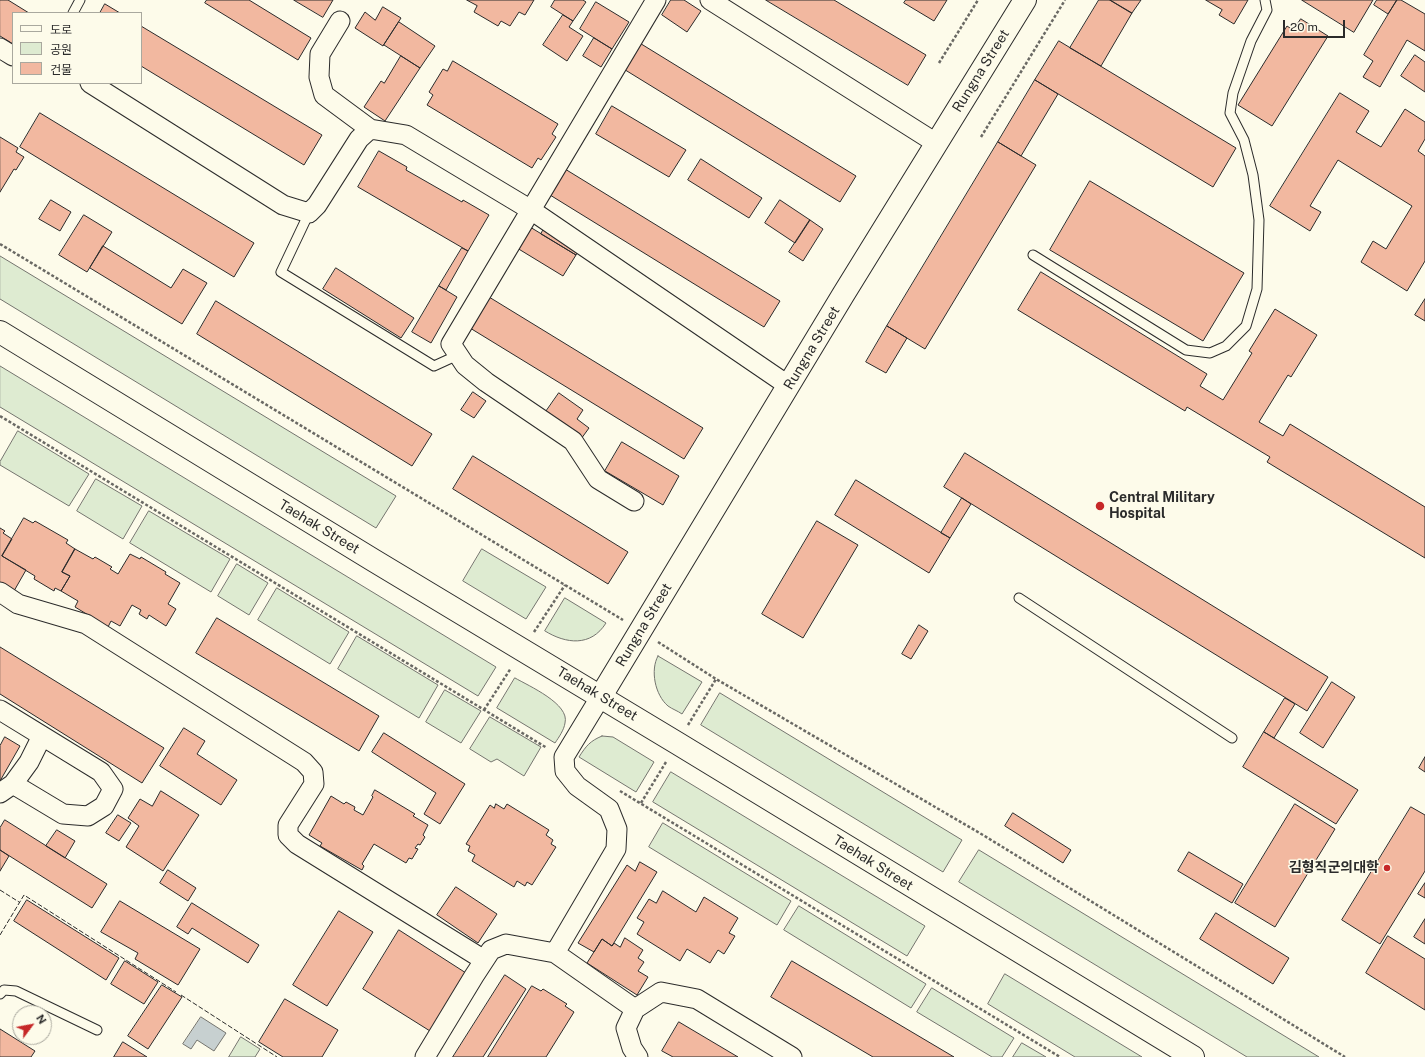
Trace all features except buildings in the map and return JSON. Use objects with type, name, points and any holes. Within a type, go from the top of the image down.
[{"type":"main road","name":"Rungna Street","points":[[601,696],[936,143],[1025,0]]},
{"type":"main road","name":"Taehak Street","points":[[0,332],[1193,1057]]},
{"type":"street","points":[[634,502],[598,479],[573,442],[486,382],[465,365],[452,344],[656,0]]},
{"type":"street","points":[[710,0],[936,143]]},
{"type":"street","points":[[340,21],[320,54],[319,77],[324,95],[370,129],[406,135],[531,210],[789,386]]},
{"type":"street","points":[[0,48],[12,55]]},
{"type":"street","points":[[92,84],[283,205],[309,213],[317,205],[359,139],[370,129]]},
{"type":"street","points":[[0,592],[18,604],[86,624],[304,762],[313,772],[314,784],[288,825],[288,835],[297,844],[484,960]]},
{"type":"street","points":[[555,953],[616,849],[617,829],[609,809],[577,786],[565,771],[564,757],[601,696]]},
{"type":"street","points":[[0,710],[101,772],[113,789],[104,806],[88,816],[63,814],[7,789],[29,762],[42,736]]},
{"type":"street","points":[[425,1057],[491,950],[506,944],[555,953],[635,1009]]},
{"type":"street","points":[[638,1057],[632,1048],[626,1028],[635,1009],[661,992],[697,1000],[792,1057]]},
{"type":"lane","points":[[74,12],[80,0]]},
{"type":"lane","points":[[1033,255],[1186,350],[1210,353],[1220,349],[1226,346],[1246,326],[1257,289],[1259,220],[1253,175],[1244,140],[1230,113],[1233,93],[1251,41],[1267,10],[1265,0]]},
{"type":"lane","points":[[309,213],[281,272],[434,366],[458,355]]},
{"type":"lane","points":[[1019,598],[1232,738]]},
{"type":"lane","points":[[0,994],[4,990],[16,991],[97,1030]]},
{"type":"path","points":[[939,63],[978,0]]},
{"type":"path","points":[[981,137],[1065,0]]},
{"type":"path","points":[[0,244],[641,631],[716,679],[976,831],[1345,1057]]},
{"type":"path","points":[[0,416],[545,748],[564,757]]},
{"type":"path","points":[[615,788],[1060,1057]]},
{"type":"green space","points":[[0,256],[396,496],[376,528],[0,299]]},
{"type":"green space","points":[[0,366],[496,667],[478,696],[0,407]]},
{"type":"green space","points":[[18,431],[89,474],[69,506],[0,465],[0,462]]},
{"type":"green space","points":[[96,479],[142,506],[123,539],[77,511]]},
{"type":"green space","points":[[149,511],[230,559],[211,592],[130,543]]},
{"type":"green space","points":[[482,549],[546,587],[526,619],[463,581]]},
{"type":"green space","points":[[237,564],[268,583],[249,615],[218,596]]},
{"type":"green space","points":[[277,588],[349,632],[330,664],[258,620]]},
{"type":"green space","points":[[565,598],[606,623],[600,631],[586,640],[570,641],[561,639],[545,631]]},
{"type":"green space","points":[[357,636],[438,685],[419,718],[338,669]]},
{"type":"green space","points":[[658,656],[702,682],[682,714],[668,706],[660,696],[657,689],[654,668]]},
{"type":"green space","points":[[515,678],[547,696],[561,709],[565,716],[565,723],[555,743],[497,708]]},
{"type":"green space","points":[[445,690],[481,711],[461,743],[426,722]]},
{"type":"green space","points":[[720,693],[962,840],[943,872],[701,725]]},
{"type":"green space","points":[[490,717],[541,747],[524,776],[497,759],[491,762],[470,749]]},
{"type":"green space","points":[[602,736],[613,737],[654,762],[636,792],[579,757],[589,744]]},
{"type":"green space","points":[[671,772],[925,926],[907,956],[653,802]]},
{"type":"green space","points":[[663,823],[791,901],[777,925],[649,847]]},
{"type":"green space","points":[[979,850],[1319,1057],[1247,1057],[959,882]]},
{"type":"green space","points":[[799,906],[926,984],[911,1008],[784,930]]},
{"type":"green space","points":[[1005,974],[1142,1057],[1075,1057],[988,1004]]},
{"type":"green space","points":[[932,988],[1014,1038],[1002,1057],[992,1057],[917,1012]]},
{"type":"green space","points":[[241,1037],[260,1049],[255,1057],[229,1057]]},
{"type":"green space","points":[[1022,1043],[1046,1057],[1013,1057]]},
{"type":"shaded area","points":[[201,1017],[226,1033],[214,1051],[197,1040],[191,1049],[183,1044]]},
{"type":"fence","points":[[0,890],[19,902]]},
{"type":"fence","points":[[0,935],[24,895],[176,992]]},
{"type":"fence","points":[[181,995],[277,1057]]},
{"type":"place","name":"Central Military Hospital","points":[[1100,506]]},
{"type":"place","name":"김형직군의대학","points":[[1387,868]]}]
